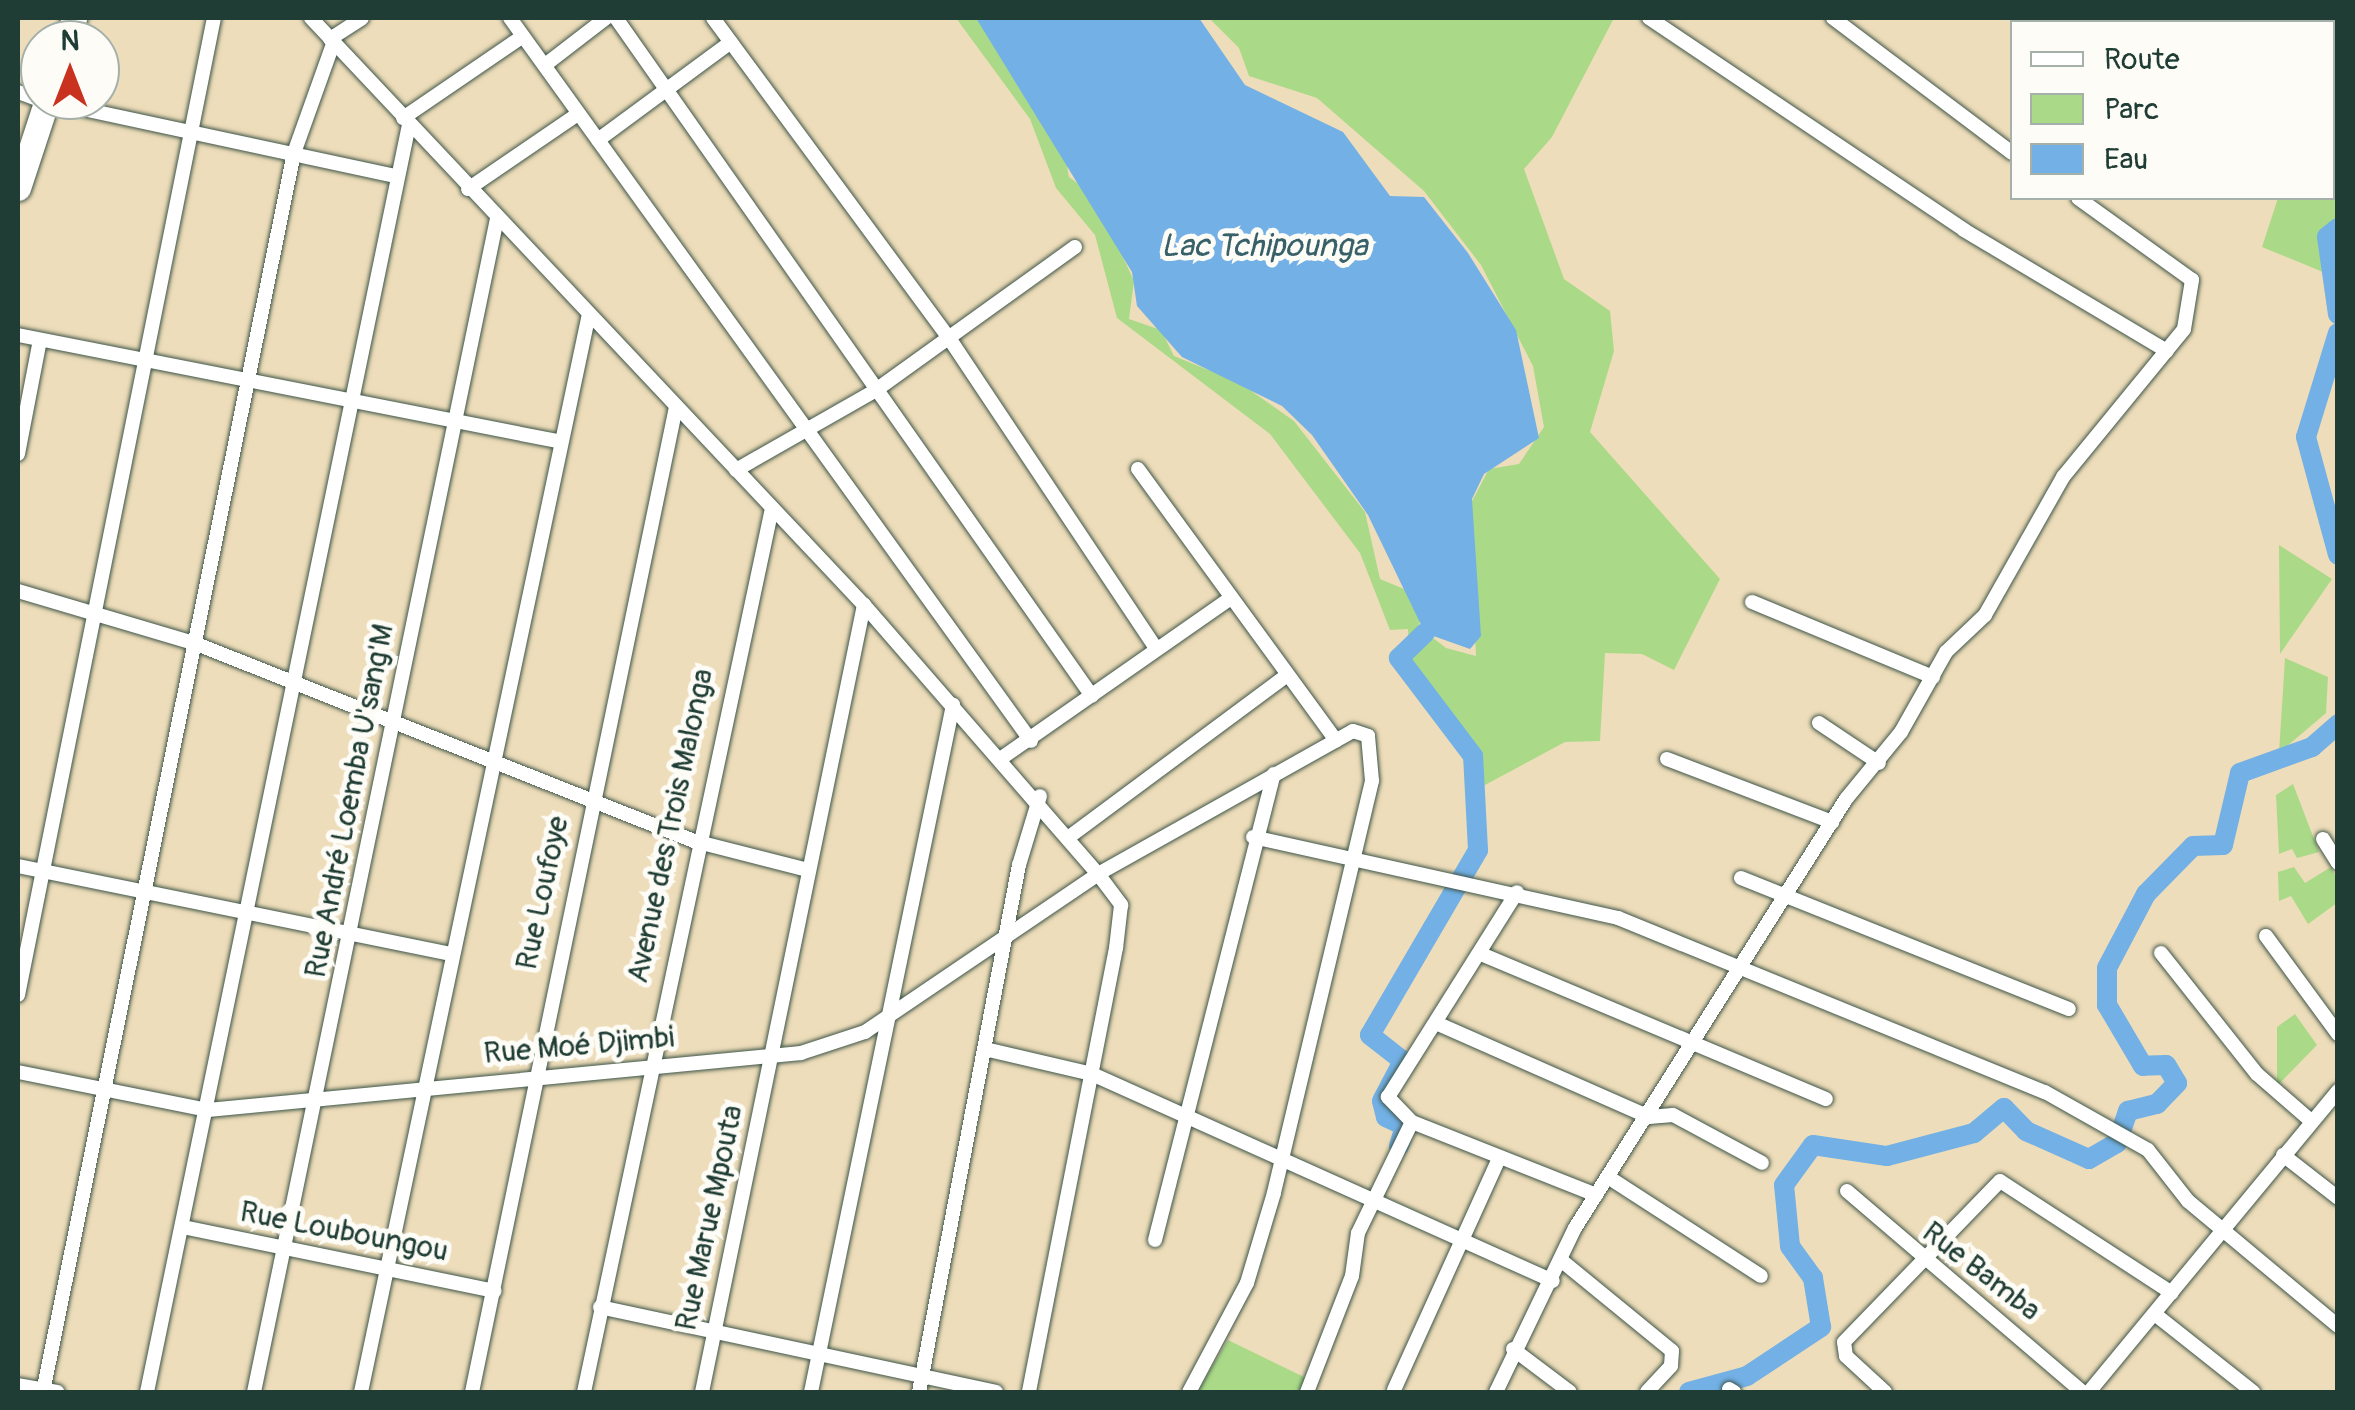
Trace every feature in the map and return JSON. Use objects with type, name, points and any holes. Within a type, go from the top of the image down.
[{"type":"highway","points":[[18,188],[37,120]]},
{"type":"street","points":[[18,995],[40,871],[98,614],[138,360],[214,18]]},
{"type":"street","points":[[311,18],[1040,796],[1120,905],[1092,1074],[1029,1392]]},
{"type":"street","points":[[18,1385],[48,1392],[142,890],[294,153],[332,42],[362,18]]},
{"type":"street","points":[[510,18],[1031,741]]},
{"type":"street","points":[[546,65],[606,18]]},
{"type":"street","points":[[616,18],[1092,696]]},
{"type":"street","points":[[713,18],[949,338],[1156,647]]},
{"type":"street","points":[[1649,18],[1964,230],[2166,351]]},
{"type":"street","points":[[1833,18],[2010,152]]},
{"type":"street","points":[[147,1392],[208,1110],[406,122],[523,36]]},
{"type":"street","points":[[598,140],[731,42]]},
{"type":"street","points":[[468,188],[578,114]]},
{"type":"street","points":[[120,118],[397,176]]},
{"type":"street","points":[[1496,1392],[1514,1349],[1596,1195],[1789,898],[1832,822],[1879,764],[1933,677],[1985,615],[2063,477],[2166,351],[2190,312],[2192,280],[2092,203]]},
{"type":"street","name":"Rue André Loemba U'sang'M","points":[[254,1392],[320,1099],[496,218]]},
{"type":"street","points":[[736,470],[809,434],[876,390],[1075,247]]},
{"type":"street","points":[[360,1392],[557,441],[589,314]]},
{"type":"street","points":[[18,335],[453,426],[557,441]]},
{"type":"street","points":[[18,454],[40,340]]},
{"type":"street","name":"Rue Loufoye","points":[[472,1392],[531,1079],[676,408]]},
{"type":"street","points":[[1138,469],[1227,601],[1336,741],[1360,729],[1370,745],[1352,861],[1283,1156],[1247,1283],[1189,1392]]},
{"type":"street","name":"Avenue des Trois Malonga","points":[[584,1392],[694,841],[772,508]]},
{"type":"street","points":[[18,591],[194,643],[694,841],[804,869]]},
{"type":"street","points":[[1003,757],[1227,601]]},
{"type":"street","points":[[1752,602],[1933,677]]},
{"type":"street","name":"Rue Marue Mpouta","points":[[702,1392],[772,1055],[804,869],[864,606]]},
{"type":"street","points":[[1069,837],[1286,676]]},
{"type":"street","points":[[811,1392],[953,705]]},
{"type":"street","points":[[1819,723],[1879,764]]},
{"type":"street","name":"Rue Moé Djimbi","points":[[18,1072],[208,1110],[421,1086],[772,1055],[835,1045],[1098,874],[1336,741]]},
{"type":"street","points":[[1667,759],[1832,822]]},
{"type":"street","points":[[1155,1240],[1253,837],[1274,774]]},
{"type":"street","points":[[919,1392],[989,1050],[1008,934],[1040,796]]},
{"type":"street","points":[[1253,837],[1352,861],[1517,892],[1744,964],[2119,1128],[2223,1232],[2338,1326]]},
{"type":"street","points":[[2323,839],[2338,863]]},
{"type":"street","points":[[18,866],[452,954]]},
{"type":"street","points":[[1741,878],[2069,1009]]},
{"type":"street","points":[[1517,892],[1388,1098],[1412,1122],[1596,1195]]},
{"type":"street","points":[[2266,936],[2338,1034]]},
{"type":"street","points":[[2161,952],[2258,1074],[2312,1121]]},
{"type":"street","points":[[1481,954],[1826,1099]]},
{"type":"street","points":[[1436,1023],[1648,1117],[1673,1115],[1762,1163]]},
{"type":"street","points":[[989,1050],[1092,1074],[1283,1156],[1553,1281]]},
{"type":"street","points":[[2086,1392],[2156,1315],[2338,1091]]},
{"type":"street","points":[[1307,1392],[1374,1198],[1412,1122]]},
{"type":"street","points":[[2283,1154],[2338,1198]]},
{"type":"street","points":[[1394,1390],[1498,1159]]},
{"type":"street","points":[[1608,1176],[1761,1276]]},
{"type":"street","points":[[1886,1392],[1842,1346],[1917,1260],[2003,1181],[2172,1293]]},
{"type":"street","name":"Rue Bamba","points":[[1847,1191],[1917,1260],[2086,1392]]},
{"type":"street","name":"Rue Louboungou","points":[[183,1227],[286,1250],[387,1265],[494,1291]]},
{"type":"street","points":[[1562,1261],[1672,1351],[1671,1366],[1647,1392]]},
{"type":"street","points":[[600,1307],[996,1392]]},
{"type":"street","points":[[2156,1315],[2253,1392]]},
{"type":"street","points":[[1514,1349],[1570,1392]]},
{"type":"green space","points":[[956,18],[987,18],[1062,140],[1069,177],[1095,196],[1134,281],[1129,319],[1161,330],[1174,356],[1240,383],[1294,421],[1365,512],[1380,579],[1423,597],[1419,627],[1446,648],[1476,656],[1470,505],[1489,469],[1519,464],[1544,427],[1533,366],[1481,265],[1424,191],[1317,98],[1249,76],[1239,48],[1209,18],[1614,18],[1552,137],[1524,169],[1564,279],[1610,311],[1614,351],[1590,432],[1720,579],[1674,670],[1642,654],[1605,653],[1600,741],[1565,742],[1483,786],[1410,667],[1408,629],[1390,630],[1360,553],[1270,434],[1117,318],[1095,235],[1056,188],[1030,119]]},
{"type":"green space","points":[[2308,18],[2337,18],[2337,270],[2323,272],[2262,247],[2277,200],[2335,200],[2335,20]]},
{"type":"green space","points":[[2279,545],[2332,579],[2280,654]]},
{"type":"green space","points":[[2285,658],[2328,677],[2326,713],[2279,753]]},
{"type":"green space","points":[[2293,784],[2319,852],[2297,858],[2292,849],[2279,854],[2276,795]]},
{"type":"green space","points":[[2294,867],[2305,883],[2331,867],[2337,879],[2337,903],[2308,924],[2291,896],[2279,901],[2278,872]]},
{"type":"green space","points":[[2295,1014],[2317,1045],[2277,1086],[2277,1027]]},
{"type":"green space","points":[[1228,1340],[1306,1378],[1302,1392],[1197,1392]]},
{"type":"water","name":"Lac Tchipounga","points":[[976,18],[1199,18],[1245,85],[1343,132],[1390,196],[1424,197],[1468,253],[1516,330],[1539,438],[1484,474],[1472,499],[1481,636],[1470,649],[1425,633],[1368,515],[1312,435],[1282,406],[1182,357],[1137,306],[1132,272]]},
{"type":"waterway","points":[[2338,228],[2327,237],[2338,314]]},
{"type":"waterway","points":[[2338,333],[2306,437],[2338,555]]},
{"type":"waterway","points":[[1399,1146],[1405,1126],[1386,1117],[1382,1101],[1403,1061],[1370,1035],[1478,850],[1473,756],[1399,658],[1425,633]]},
{"type":"waterway","points":[[1689,1392],[1747,1376],[1821,1327],[1813,1278],[1790,1246],[1784,1185],[1813,1145],[1887,1156],[1974,1133],[2004,1108],[2026,1131],[2089,1159],[2117,1143],[2128,1111],[2157,1104],[2177,1083],[2166,1065],[2143,1066],[2107,1005],[2107,968],[2146,894],[2193,846],[2223,845],[2240,773],[2312,747],[2338,724]]}]
